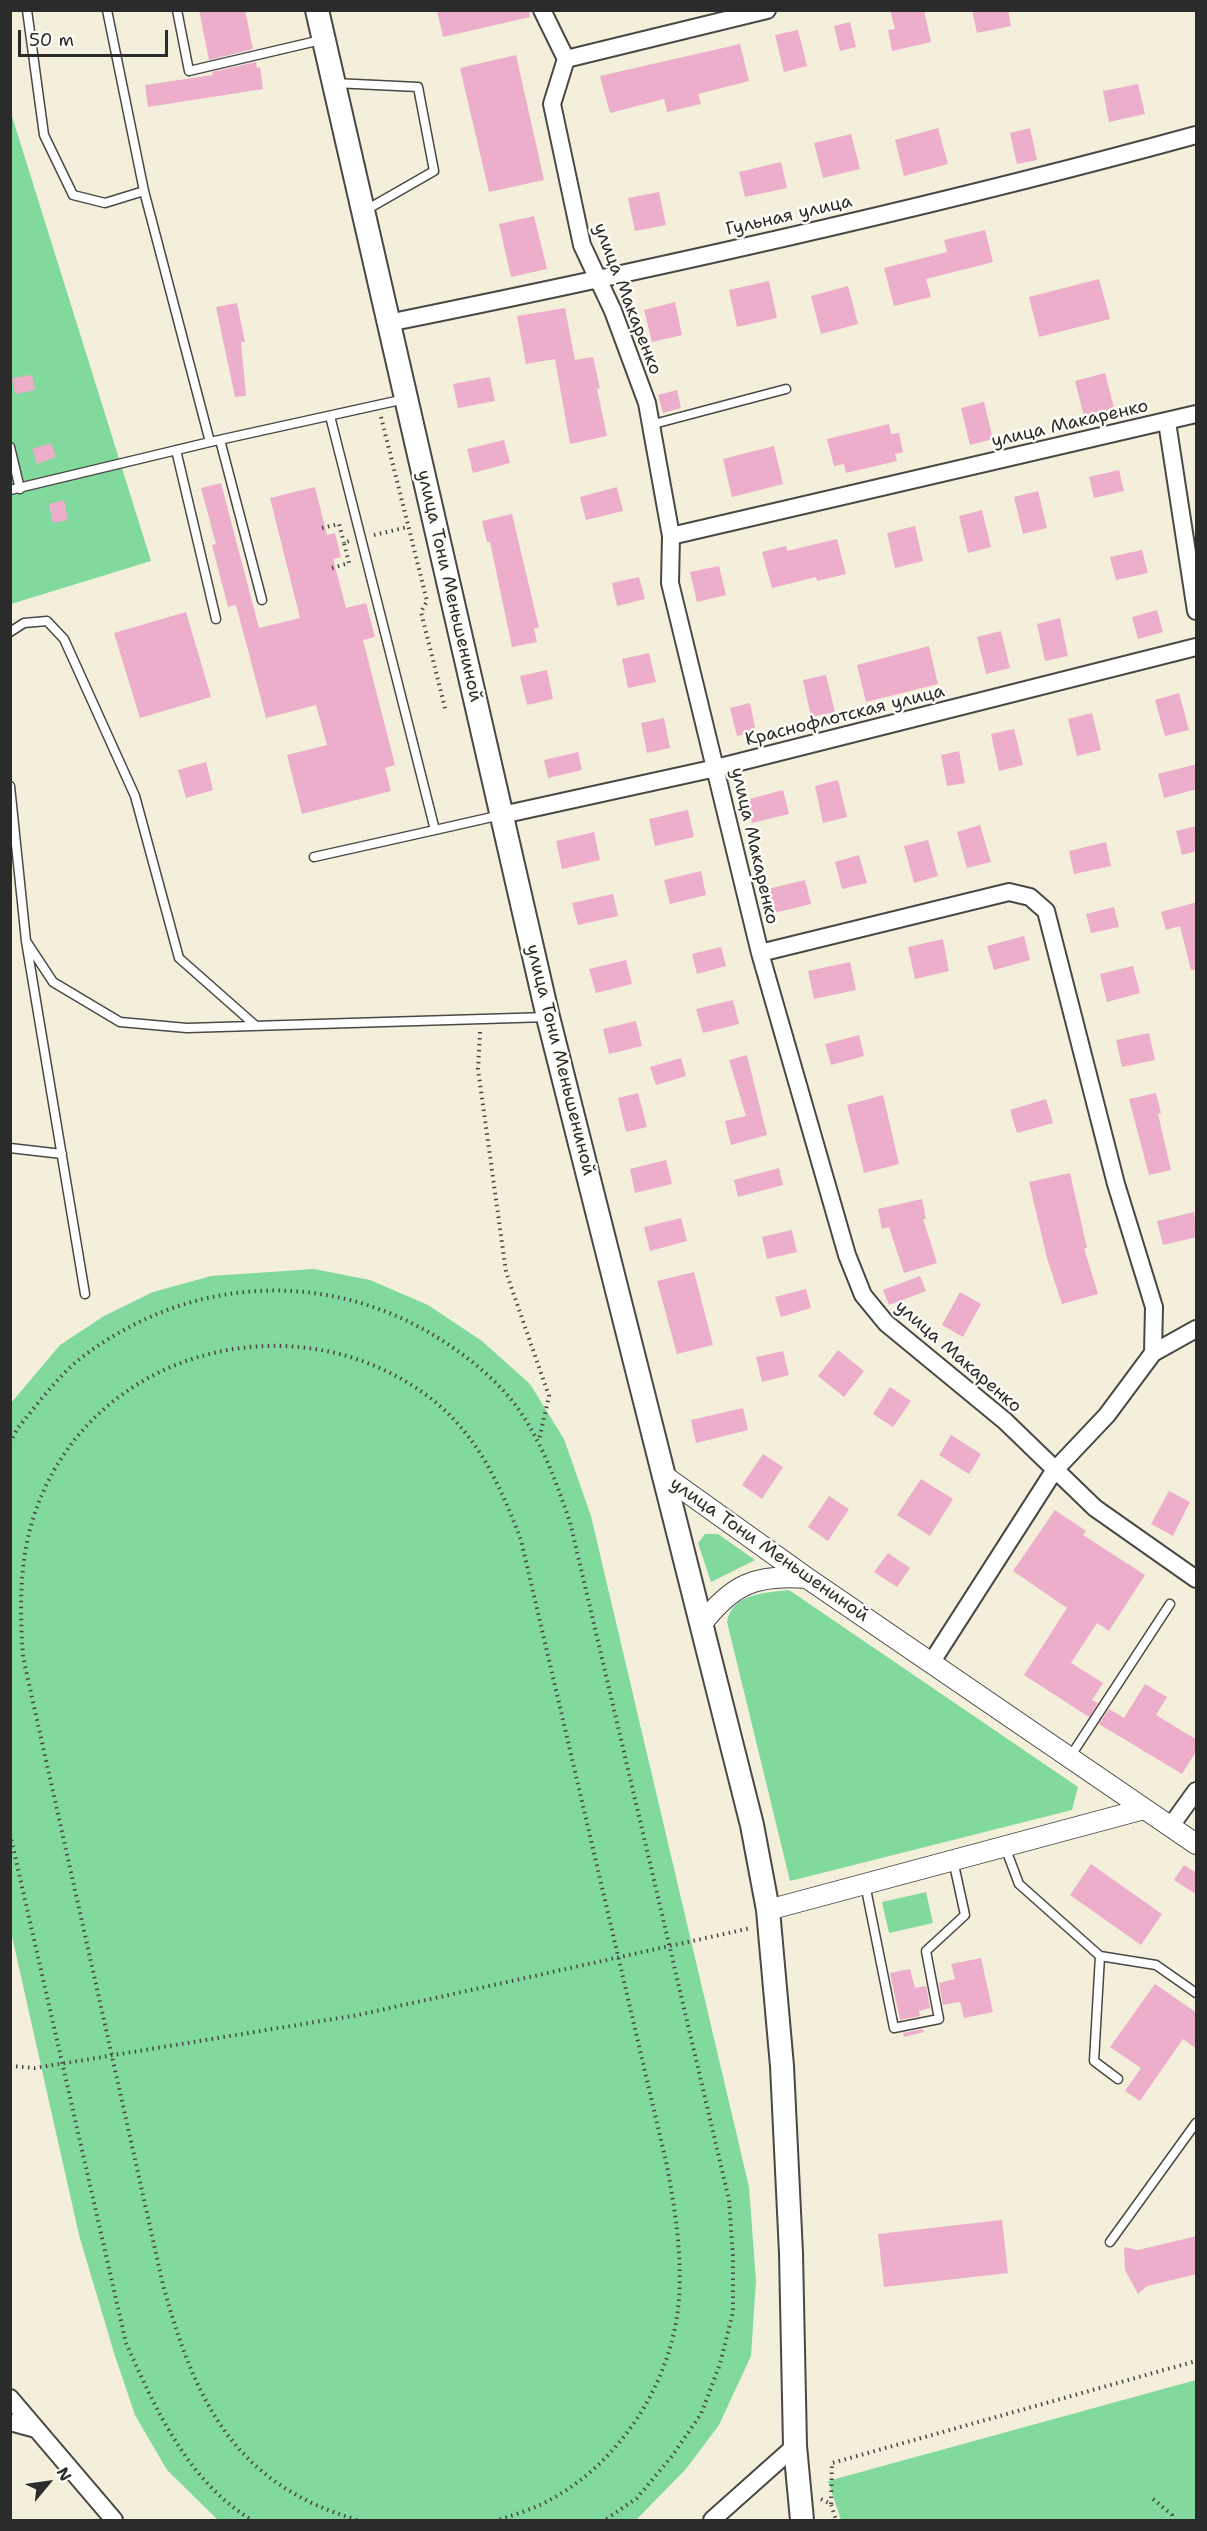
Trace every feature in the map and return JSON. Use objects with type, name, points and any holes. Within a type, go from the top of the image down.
[{"type":"main road","name":"улица Тони Меньшениной","points":[[317,10],[548,1017],[663,1475]]},
{"type":"main road","points":[[663,1475],[752,1825],[768,1917],[782,2066],[791,2253],[795,2446],[802,2520]]},
{"type":"street","points":[[542,10],[566,59],[767,10]]},
{"type":"street","name":"улица Макаренко","points":[[566,59],[552,104],[582,245],[600,280],[646,403],[671,536],[670,583],[760,953],[847,1255],[863,1295],[886,1323],[1005,1421],[1054,1471],[1095,1508],[1197,1579]]},
{"type":"street","name":"Гульная улица","points":[[388,323],[600,280],[1044,177],[1197,135]]},
{"type":"street","name":"улица Макаренко","points":[[671,536],[1197,414]]},
{"type":"street","points":[[1167,422],[1197,611]]},
{"type":"street","name":"Краснофлотская улица","points":[[502,815],[716,768],[1197,647]]},
{"type":"street","name":"улица Макаренко","points":[[760,953],[1009,892],[1030,897],[1046,911],[1116,1184],[1154,1307],[1153,1353]]},
{"type":"street","points":[[931,1663],[1054,1471],[1107,1415],[1153,1353],[1197,1329]]},
{"type":"street","name":"улица Тони Меньшениной","points":[[663,1475],[807,1578],[1197,1844]]},
{"type":"street","points":[[701,1625],[719,1601],[735,1588],[780,1576],[807,1578]]},
{"type":"street","points":[[1170,1827],[1197,1791]]},
{"type":"street","points":[[768,1917],[865,1884],[1144,1809]]},
{"type":"street","points":[[10,2398],[114,2520]]},
{"type":"street","points":[[10,2422],[36,2429]]},
{"type":"street","points":[[712,2520],[795,2446]]},
{"type":"lane","points":[[27,10],[44,135],[73,195],[105,203],[144,190]]},
{"type":"lane","points":[[107,10],[144,190],[210,442]]},
{"type":"lane","points":[[177,10],[189,71],[324,39]]},
{"type":"lane","points":[[334,83],[418,87],[434,171],[363,212]]},
{"type":"lane","points":[[651,424],[786,389]]},
{"type":"lane","points":[[10,447],[15,489],[210,442],[406,399]]},
{"type":"lane","points":[[330,416],[435,830]]},
{"type":"lane","points":[[220,440],[262,600]]},
{"type":"lane","points":[[176,450],[216,619]]},
{"type":"lane","points":[[10,632],[24,623],[47,621],[64,639],[135,796],[179,958],[256,1026]]},
{"type":"lane","points":[[10,786],[26,941],[85,1294]]},
{"type":"lane","points":[[314,857],[502,815]]},
{"type":"lane","points":[[26,941],[53,982],[120,1022],[187,1028],[548,1017]]},
{"type":"lane","points":[[10,1148],[62,1154]]},
{"type":"lane","points":[[1070,1758],[1170,1604]]},
{"type":"lane","points":[[1005,1846],[1019,1884],[1100,1956],[1156,1965],[1197,1993]]},
{"type":"lane","points":[[865,1884],[894,2028],[939,2019],[926,1951],[965,1915],[953,1860]]},
{"type":"lane","points":[[1100,1956],[1094,2061],[1118,2079]]},
{"type":"lane","points":[[1110,2242],[1197,2123]]},
{"type":"path","points":[[378,405],[427,601],[421,612],[446,712]]},
{"type":"path","points":[[322,528],[339,524],[344,543]]},
{"type":"path","points":[[481,1019],[478,1069],[506,1272],[549,1396],[539,1440]]},
{"type":"path","points":[[10,1443],[17,1429],[80,1359],[120,1332],[159,1312],[209,1297],[256,1290],[305,1291],[351,1298],[397,1315],[442,1340],[478,1366],[513,1402],[539,1440],[570,1522],[729,2200],[733,2257],[733,2312],[720,2364],[701,2414],[672,2456],[637,2498],[605,2520]]},
{"type":"path","points":[[357,2520],[324,2511],[289,2492],[256,2467],[230,2439],[206,2404],[188,2368],[163,2285],[22,1657],[20,1613],[22,1563],[32,1521],[49,1480],[73,1444],[103,1411],[136,1386],[177,1364],[217,1351],[262,1345],[303,1347],[348,1356],[388,1372],[426,1395],[458,1424],[487,1459],[521,1540],[676,2215],[680,2298],[673,2338],[661,2376],[618,2445],[590,2471],[557,2496],[498,2520]]},
{"type":"path","points":[[10,1834],[126,2343],[148,2393],[172,2438],[206,2482],[252,2520]]},
{"type":"path","points":[[10,2066],[35,2068],[358,2015],[669,1946],[768,1917]]},
{"type":"path","points":[[831,2504],[832,2463],[1197,2361]]},
{"type":"path","points":[[1154,2499],[1172,2515],[1172,2520]]},
{"type":"green space","points":[[10,110],[151,561],[11,604],[10,604]]},
{"type":"green space","points":[[314,1269],[370,1280],[428,1305],[482,1341],[530,1384],[564,1439],[591,1516],[749,2187],[756,2281],[751,2356],[719,2425],[686,2469],[636,2520],[218,2520],[167,2470],[135,2415],[79,2235],[11,1932],[11,1403],[60,1345],[104,1316],[153,1292],[211,1276]]},
{"type":"green space","points":[[705,1534],[718,1534],[755,1560],[711,1582],[698,1543]]},
{"type":"green space","points":[[789,1590],[1078,1787],[1072,1810],[790,1881],[727,1622],[730,1612],[742,1600],[760,1594]]},
{"type":"green space","points":[[926,1892],[933,1923],[889,1933],[882,1902]]},
{"type":"green space","points":[[1196,2380],[1196,2520],[841,2520],[828,2481]]},
{"type":"building","points":[[199,10],[245,10],[253,49],[209,60]]},
{"type":"building","points":[[437,10],[529,10],[530,17],[443,37]]},
{"type":"building","points":[[890,10],[924,10],[931,42],[892,51],[888,30],[895,29]]},
{"type":"building","points":[[972,10],[1008,10],[1011,26],[977,33]]},
{"type":"building","points":[[850,22],[856,47],[840,51],[834,26]]},
{"type":"building","points":[[798,30],[807,66],[784,72],[775,35]]},
{"type":"building","points":[[740,44],[749,81],[698,94],[701,104],[667,112],[664,99],[610,113],[600,76]]},
{"type":"building","points":[[516,55],[544,180],[489,192],[460,68]]},
{"type":"building","points":[[256,62],[257,68],[260,67],[263,89],[148,107],[145,85],[213,75],[212,72]]},
{"type":"building","points":[[1138,84],[1145,114],[1109,122],[1103,91]]},
{"type":"building","points":[[938,128],[948,164],[904,176],[895,140]]},
{"type":"building","points":[[1030,128],[1037,160],[1017,164],[1010,133]]},
{"type":"building","points":[[851,134],[860,169],[823,178],[814,143]]},
{"type":"building","points":[[781,162],[787,188],[745,197],[739,172]]},
{"type":"building","points":[[659,192],[666,225],[635,231],[628,198]]},
{"type":"building","points":[[534,216],[547,269],[511,277],[499,224]]},
{"type":"building","points":[[985,230],[993,262],[926,279],[931,297],[894,306],[884,268],[947,252],[944,240]]},
{"type":"building","points":[[1099,279],[1110,319],[1039,337],[1029,297]]},
{"type":"building","points":[[769,281],[777,318],[737,327],[729,290]]},
{"type":"building","points":[[848,286],[858,324],[821,334],[811,296]]},
{"type":"building","points":[[675,302],[682,335],[652,342],[644,310]]},
{"type":"building","points":[[237,303],[245,342],[241,342],[246,396],[235,397],[216,307]]},
{"type":"building","points":[[565,308],[575,360],[593,357],[607,436],[570,444],[555,359],[526,364],[517,316]]},
{"type":"building","points":[[1105,373],[1114,408],[1084,416],[1075,381]]},
{"type":"building","points":[[32,375],[35,390],[15,394],[12,378]]},
{"type":"building","points":[[490,377],[495,401],[458,408],[453,384]]},
{"type":"building","points":[[677,390],[681,408],[663,413],[658,395]]},
{"type":"building","points":[[984,402],[993,439],[970,445],[961,408]]},
{"type":"building","points":[[889,424],[891,434],[899,433],[903,452],[895,454],[897,461],[846,473],[844,464],[834,466],[827,439]]},
{"type":"building","points":[[504,440],[510,463],[473,473],[467,449]]},
{"type":"building","points":[[51,443],[56,457],[37,464],[32,449]]},
{"type":"building","points":[[774,446],[783,484],[732,497],[723,459]]},
{"type":"building","points":[[1119,470],[1124,491],[1094,498],[1089,477]]},
{"type":"building","points":[[221,483],[259,628],[300,618],[270,498],[315,487],[327,535],[335,533],[341,557],[333,559],[346,608],[366,603],[375,637],[363,640],[395,765],[385,768],[391,791],[302,814],[287,755],[327,745],[316,705],[266,718],[236,605],[228,607],[212,545],[216,544],[201,488]]},
{"type":"building","points":[[617,487],[623,511],[586,520],[580,497]]},
{"type":"building","points":[[1038,491],[1047,528],[1023,534],[1014,497]]},
{"type":"building","points":[[64,500],[68,520],[53,523],[49,504]]},
{"type":"building","points":[[982,510],[991,547],[968,553],[959,516]]},
{"type":"building","points":[[512,514],[539,628],[534,628],[537,642],[512,647],[490,542],[487,542],[482,521]]},
{"type":"building","points":[[915,526],[923,561],[895,568],[887,533]]},
{"type":"building","points":[[837,539],[846,574],[817,581],[816,577],[772,588],[762,552],[786,546],[787,551]]},
{"type":"building","points":[[1142,550],[1148,573],[1116,580],[1110,557]]},
{"type":"building","points":[[719,566],[726,595],[697,602],[690,572]]},
{"type":"building","points":[[639,577],[645,599],[617,606],[612,583]]},
{"type":"building","points":[[1157,610],[1163,632],[1138,639],[1132,617]]},
{"type":"building","points":[[186,612],[211,697],[140,718],[114,633]]},
{"type":"building","points":[[1060,618],[1068,656],[1045,661],[1037,624]]},
{"type":"building","points":[[1001,631],[1010,668],[986,674],[977,637]]},
{"type":"building","points":[[929,646],[938,684],[866,702],[857,665]]},
{"type":"building","points":[[649,653],[656,682],[628,688],[622,659]]},
{"type":"building","points":[[547,670],[553,699],[527,705],[520,676]]},
{"type":"building","points":[[826,675],[835,712],[811,717],[803,680]]},
{"type":"building","points":[[1179,693],[1189,730],[1165,736],[1155,700]]},
{"type":"building","points":[[750,703],[756,732],[737,736],[730,708]]},
{"type":"building","points":[[1092,713],[1101,750],[1077,756],[1068,719]]},
{"type":"building","points":[[664,718],[670,748],[647,753],[641,723]]},
{"type":"building","points":[[1014,729],[1023,765],[999,771],[991,734]]},
{"type":"building","points":[[959,751],[965,783],[947,786],[941,755]]},
{"type":"building","points":[[578,752],[582,770],[548,778],[544,760]]},
{"type":"building","points":[[206,762],[213,790],[186,798],[178,770]]},
{"type":"building","points":[[1197,764],[1197,789],[1164,798],[1158,774]]},
{"type":"building","points":[[838,780],[847,817],[823,823],[815,786]]},
{"type":"building","points":[[783,790],[789,814],[752,823],[746,800]]},
{"type":"building","points":[[688,810],[694,837],[655,846],[649,819]]},
{"type":"building","points":[[980,825],[991,862],[967,868],[957,832]]},
{"type":"building","points":[[1197,826],[1197,851],[1182,855],[1176,831]]},
{"type":"building","points":[[594,832],[600,860],[562,869],[556,841]]},
{"type":"building","points":[[928,840],[938,876],[914,883],[904,846]]},
{"type":"building","points":[[1106,842],[1111,866],[1074,874],[1069,851]]},
{"type":"building","points":[[859,855],[867,883],[842,889],[835,862]]},
{"type":"building","points":[[701,871],[706,895],[670,904],[664,880]]},
{"type":"building","points":[[805,880],[811,904],[774,913],[768,889]]},
{"type":"building","points":[[613,894],[618,916],[578,925],[572,903]]},
{"type":"building","points":[[1197,902],[1197,969],[1191,970],[1180,926],[1166,930],[1161,912]]},
{"type":"building","points":[[1114,907],[1119,927],[1091,933],[1086,914]]},
{"type":"building","points":[[1024,936],[1030,960],[994,970],[987,946]]},
{"type":"building","points":[[943,939],[949,971],[915,979],[908,947]]},
{"type":"building","points":[[721,947],[726,966],[697,974],[692,954]]},
{"type":"building","points":[[626,960],[632,984],[596,993],[589,969]]},
{"type":"building","points":[[850,962],[856,990],[814,999],[808,971]]},
{"type":"building","points":[[1133,966],[1140,993],[1107,1002],[1100,974]]},
{"type":"building","points":[[733,1000],[739,1024],[703,1033],[696,1009]]},
{"type":"building","points":[[636,1021],[642,1046],[609,1054],[603,1029]]},
{"type":"building","points":[[1149,1033],[1155,1060],[1122,1067],[1116,1040]]},
{"type":"building","points":[[859,1035],[864,1056],[831,1065],[825,1044]]},
{"type":"building","points":[[747,1055],[767,1135],[731,1145],[725,1121],[746,1116],[729,1060]]},
{"type":"building","points":[[681,1058],[686,1076],[656,1085],[650,1067]]},
{"type":"building","points":[[638,1093],[647,1127],[626,1132],[618,1098]]},
{"type":"building","points":[[1156,1093],[1161,1113],[1158,1114],[1171,1170],[1149,1175],[1129,1099]]},
{"type":"building","points":[[883,1095],[899,1164],[864,1173],[847,1105]]},
{"type":"building","points":[[1046,1099],[1053,1123],[1017,1133],[1010,1110]]},
{"type":"building","points":[[666,1160],[672,1184],[635,1193],[630,1169]]},
{"type":"building","points":[[779,1168],[783,1185],[738,1197],[734,1180]]},
{"type":"building","points":[[1070,1173],[1087,1248],[1084,1248],[1098,1294],[1062,1304],[1047,1258],[1029,1182]]},
{"type":"building","points":[[922,1199],[926,1219],[923,1219],[937,1263],[904,1273],[889,1227],[882,1229],[878,1209]]},
{"type":"building","points":[[1194,1212],[1197,1237],[1163,1245],[1157,1221]]},
{"type":"building","points":[[681,1218],[687,1241],[650,1251],[644,1227]]},
{"type":"building","points":[[792,1230],[797,1252],[767,1259],[762,1237]]},
{"type":"building","points":[[694,1272],[713,1345],[677,1354],[657,1281]]},
{"type":"building","points":[[920,1276],[926,1291],[889,1305],[883,1290]]},
{"type":"building","points":[[806,1289],[811,1308],[781,1317],[775,1297]]},
{"type":"building","points":[[960,1292],[981,1304],[963,1337],[942,1325]]},
{"type":"building","points":[[838,1350],[864,1371],[844,1397],[818,1376]]},
{"type":"building","points":[[783,1351],[789,1375],[762,1382],[756,1357]]},
{"type":"building","points":[[890,1387],[911,1401],[893,1427],[873,1414]]},
{"type":"building","points":[[743,1408],[748,1430],[696,1443],[691,1420]]},
{"type":"building","points":[[951,1435],[981,1454],[969,1474],[939,1455]]},
{"type":"building","points":[[763,1454],[783,1467],[762,1499],[742,1485]]},
{"type":"building","points":[[921,1479],[953,1499],[930,1536],[897,1515]]},
{"type":"building","points":[[1169,1491],[1190,1502],[1173,1536],[1151,1524]]},
{"type":"building","points":[[829,1496],[849,1509],[828,1541],[808,1527]]},
{"type":"building","points":[[1055,1510],[1086,1531],[1083,1535],[1145,1575],[1109,1631],[1097,1623],[1071,1663],[1103,1683],[1092,1700],[1098,1703],[1089,1717],[1024,1675],[1067,1608],[1013,1571]]},
{"type":"building","points":[[888,1553],[910,1568],[897,1587],[874,1572]]},
{"type":"building","points":[[1145,1684],[1167,1697],[1156,1715],[1197,1740],[1197,1750],[1182,1774],[1099,1724],[1109,1709],[1124,1718]]},
{"type":"building","points":[[1091,1864],[1162,1914],[1141,1945],[1070,1895]]},
{"type":"building","points":[[1184,1865],[1197,1873],[1197,1895],[1174,1880]]},
{"type":"building","points":[[981,1958],[993,2012],[964,2018],[960,2002],[943,2005],[939,1983],[955,1979],[951,1964]]},
{"type":"building","points":[[910,1969],[915,1988],[926,1986],[930,2008],[919,2011],[920,2016],[900,2020],[890,1973]]},
{"type":"building","points":[[1155,1984],[1197,2013],[1197,2049],[1183,2039],[1140,2101],[1125,2091],[1141,2068],[1110,2047]]},
{"type":"building","points":[[923,2029],[924,2032],[904,2037],[903,2033]]},
{"type":"building","points":[[1002,2220],[1008,2273],[884,2287],[878,2234]]},
{"type":"building","points":[[1197,2236],[1197,2274],[1147,2286],[1138,2294],[1125,2270],[1124,2247],[1138,2250]]}]
